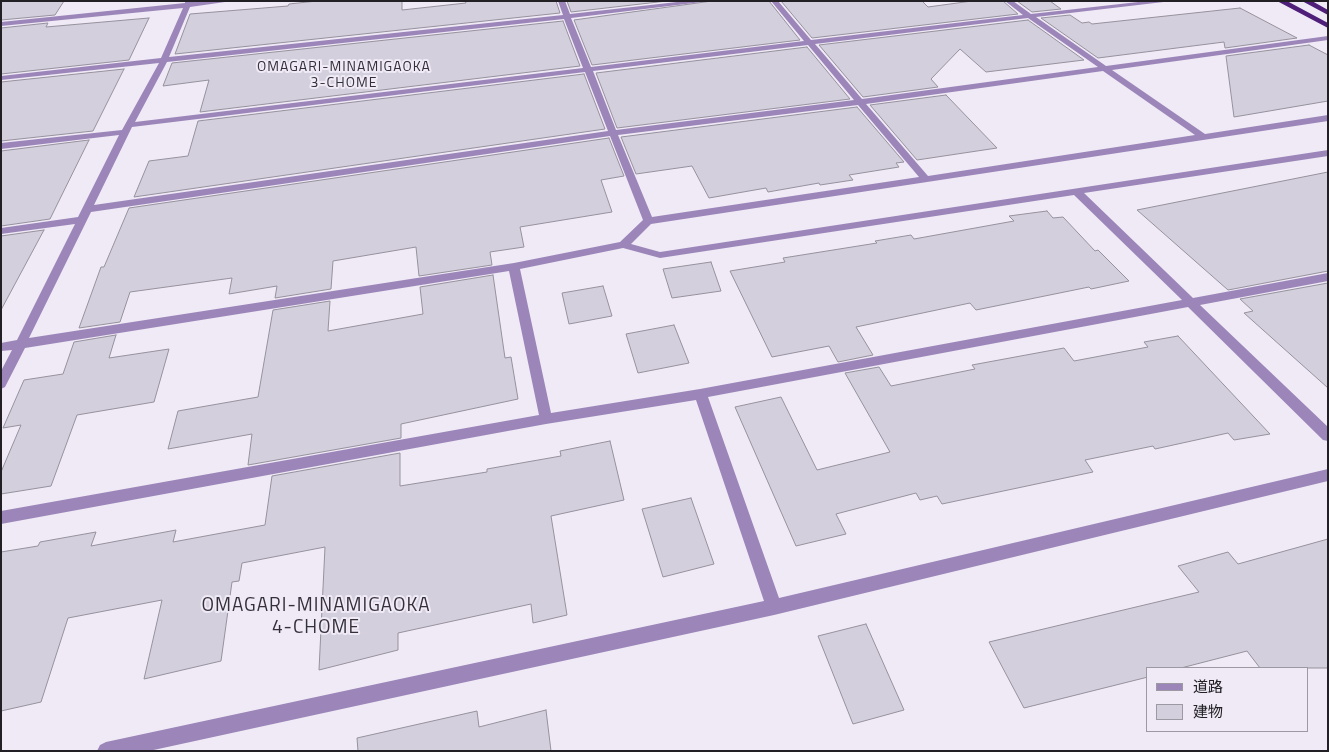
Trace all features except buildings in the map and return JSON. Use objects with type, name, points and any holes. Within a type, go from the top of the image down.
[{"type":"highway","points":[[1281,1],[1328,26]]},
{"type":"highway","points":[[1306,1],[1328,13]]},
{"type":"street","points":[[1,24],[188,3],[229,1]]},
{"type":"street","points":[[561,1],[648,221]]},
{"type":"street","points":[[1,78],[707,1]]},
{"type":"street","points":[[774,1],[927,180]]},
{"type":"street","points":[[1008,1],[1202,137]]},
{"type":"street","points":[[1,146],[588,69],[1169,1]]},
{"type":"street","points":[[1,384],[127,128],[164,61],[188,3]]},
{"type":"street","points":[[88,209],[613,134],[1328,38]]},
{"type":"street","points":[[623,245],[648,221],[1328,118]]},
{"type":"street","points":[[1,347],[514,267],[623,245],[660,255],[1328,152]]},
{"type":"street","points":[[1077,192],[1328,436]]},
{"type":"street","points":[[1,231],[82,220]]},
{"type":"street","points":[[514,267],[546,419]]},
{"type":"street","points":[[1,518],[546,419],[700,394],[1328,277]]},
{"type":"street","points":[[700,394],[774,607]]},
{"type":"street","points":[[106,751],[774,607],[1328,475]]},
{"type":"district","name":"OMAGARI-MINAMIGAOKA 3-CHOME","points":[[344,76]]},
{"type":"district","name":"OMAGARI-MINAMIGAOKA 4-CHOME","points":[[316,617]]}]
